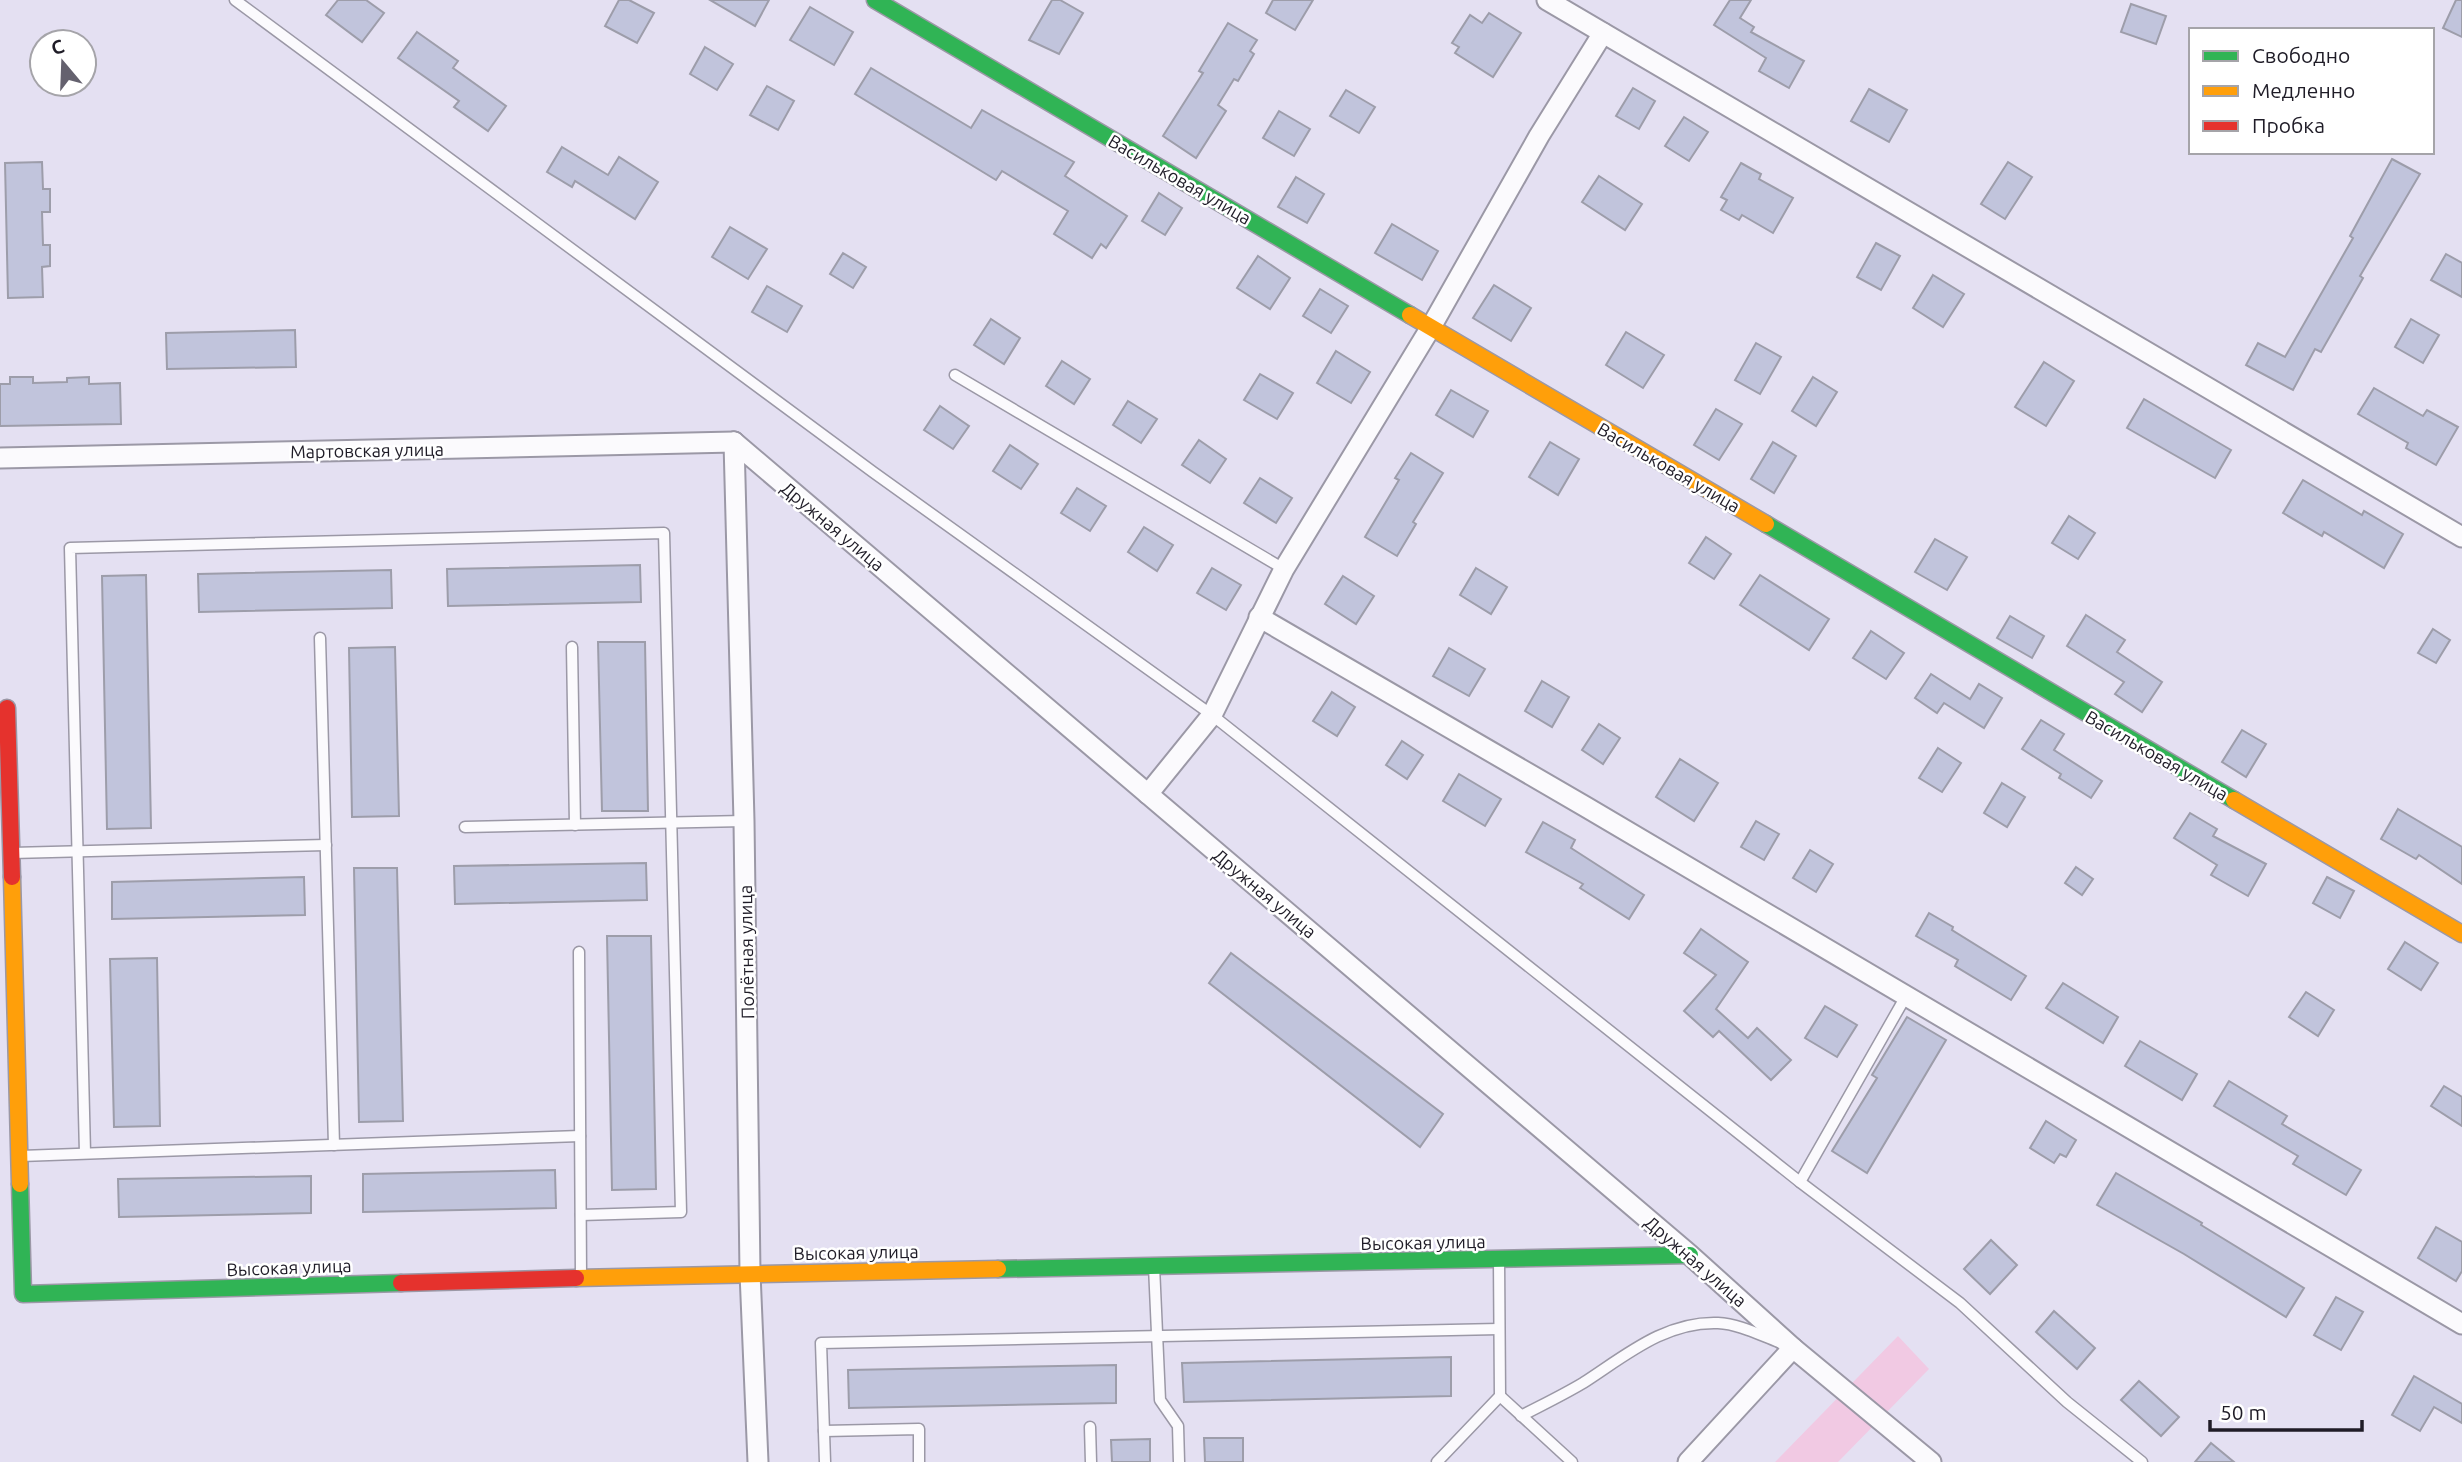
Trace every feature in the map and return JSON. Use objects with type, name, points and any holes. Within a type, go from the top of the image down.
[{"type":"street","name":"Васильковая улица","points":[[875,0],[2462,934]]},
{"type":"street","points":[[1547,0],[2462,537]]},
{"type":"street","points":[[1148,794],[1212,715],[1284,569],[1431,327],[1539,135],[1602,33]]},
{"type":"street","name":"Мартовская улица","points":[[0,458],[734,442]]},
{"type":"street","name":"Дружная улица","points":[[734,442],[1690,1255],[1793,1348],[1931,1462]]},
{"type":"street","name":"Полётная улица","points":[[734,442],[744,821],[750,1273],[758,1462]]},
{"type":"street","points":[[1259,617],[2462,1324]]},
{"type":"street","points":[[4,708],[12,853],[7,958],[20,1156]]},
{"type":"street","name":"Высокая улица","points":[[20,1156],[23,1294],[750,1273],[1690,1255]]},
{"type":"street","points":[[1688,1462],[1793,1348]]},
{"type":"lane","points":[[235,0],[873,472],[1212,715],[1800,1182],[1960,1303],[2067,1402],[2142,1462]]},
{"type":"lane","points":[[955,375],[1284,569]]},
{"type":"lane","points":[[85,1153],[70,548],[664,533],[681,1212],[581,1214]]},
{"type":"lane","points":[[320,638],[334,1144]]},
{"type":"lane","points":[[572,648],[575,825]]},
{"type":"lane","points":[[465,827],[744,821]]},
{"type":"lane","points":[[12,853],[326,845]]},
{"type":"lane","points":[[579,952],[581,1277]]},
{"type":"lane","points":[[1800,1182],[1906,996]]},
{"type":"lane","points":[[20,1156],[580,1136]]},
{"type":"lane","points":[[1437,1462],[1500,1396],[1499,1259]]},
{"type":"lane","points":[[1154,1266],[1160,1400],[1178,1426],[1179,1462]]},
{"type":"lane","points":[[1521,1416],[1582,1383],[1634,1348],[1672,1330],[1698,1324],[1721,1323],[1748,1330],[1793,1348]]},
{"type":"lane","points":[[825,1462],[821,1343],[1499,1329]]},
{"type":"lane","points":[[1500,1396],[1573,1462]]},
{"type":"lane","points":[[1090,1427],[1091,1462]]},
{"type":"lane","points":[[824,1431],[919,1429],[919,1462]]},
{"type":"shaded area","points":[[1898,1336],[1929,1369],[1838,1462],[1775,1462]]},
{"type":"building","points":[[338,0],[366,0],[384,13],[362,42],[326,15]]},
{"type":"building","points":[[619,0],[629,0],[654,13],[637,43],[605,26]]},
{"type":"building","points":[[710,0],[769,0],[755,26]]},
{"type":"building","points":[[1052,0],[1060,0],[1083,13],[1059,54],[1029,40]]},
{"type":"building","points":[[1273,0],[1313,0],[1295,30],[1266,13]]},
{"type":"building","points":[[1730,0],[1751,0],[1740,18],[1754,27],[1751,32],[1804,61],[1789,88],[1759,71],[1766,58],[1714,25]]},
{"type":"building","points":[[2456,0],[2462,0],[2462,37],[2443,28]]},
{"type":"building","points":[[2131,4],[2166,16],[2156,44],[2121,32]]},
{"type":"building","points":[[810,7],[853,32],[834,65],[790,40]]},
{"type":"building","points":[[1489,13],[1521,33],[1493,77],[1455,53],[1459,47],[1452,43],[1470,15],[1482,23]]},
{"type":"building","points":[[1228,23],[1257,40],[1250,51],[1254,54],[1238,81],[1234,79],[1218,105],[1226,111],[1196,158],[1163,136],[1203,73],[1199,71]]},
{"type":"building","points":[[417,32],[458,61],[453,68],[506,106],[488,131],[454,107],[459,101],[398,58]]},
{"type":"building","points":[[705,47],[733,64],[717,90],[690,74]]},
{"type":"building","points":[[871,68],[971,128],[982,110],[1074,162],[1065,176],[1127,216],[1106,248],[1101,244],[1092,258],[1054,234],[1068,211],[1002,171],[996,180],[855,94]]},
{"type":"building","points":[[767,86],[794,101],[778,130],[750,115]]},
{"type":"building","points":[[1633,88],[1655,101],[1639,129],[1616,116]]},
{"type":"building","points":[[1869,89],[1907,110],[1889,142],[1851,121]]},
{"type":"building","points":[[1346,90],[1375,107],[1359,133],[1330,116]]},
{"type":"building","points":[[1279,111],[1310,129],[1294,156],[1263,138]]},
{"type":"building","points":[[1684,117],[1708,132],[1689,161],[1665,146]]},
{"type":"building","points":[[562,147],[608,175],[619,157],[658,182],[635,219],[575,181],[572,187],[547,172]]},
{"type":"building","points":[[2392,159],[2420,174],[2360,276],[2363,278],[2321,352],[2315,349],[2293,390],[2246,365],[2258,343],[2285,357],[2353,238],[2350,236]]},
{"type":"building","points":[[42,162],[43,189],[50,189],[50,212],[42,212],[43,245],[50,245],[50,266],[42,267],[43,297],[8,298],[5,163]]},
{"type":"building","points":[[2008,162],[2032,177],[2005,219],[1981,204]]},
{"type":"building","points":[[1741,163],[1761,174],[1759,179],[1793,198],[1773,233],[1742,215],[1739,220],[1721,210],[1727,200],[1721,197]]},
{"type":"building","points":[[1599,176],[1642,204],[1625,230],[1582,202]]},
{"type":"building","points":[[1296,177],[1324,194],[1307,223],[1278,207]]},
{"type":"building","points":[[1159,193],[1182,208],[1165,235],[1142,221]]},
{"type":"building","points":[[1392,224],[1438,251],[1422,280],[1375,253]]},
{"type":"building","points":[[730,227],[767,249],[748,279],[712,257]]},
{"type":"building","points":[[1876,243],[1900,256],[1881,290],[1857,277]]},
{"type":"building","points":[[843,253],[866,267],[853,288],[830,274]]},
{"type":"building","points":[[2446,254],[2462,263],[2462,297],[2431,280]]},
{"type":"building","points":[[1258,256],[1290,278],[1270,309],[1237,288]]},
{"type":"building","points":[[1933,275],[1964,294],[1943,327],[1913,308]]},
{"type":"building","points":[[1494,285],[1531,308],[1511,341],[1473,318]]},
{"type":"building","points":[[767,286],[802,306],[787,332],[752,312]]},
{"type":"building","points":[[1320,289],[1348,306],[1331,333],[1303,316]]},
{"type":"building","points":[[991,319],[1020,338],[1004,364],[974,345]]},
{"type":"building","points":[[2411,319],[2439,335],[2423,363],[2395,347]]},
{"type":"building","points":[[295,330],[296,367],[167,369],[166,333]]},
{"type":"building","points":[[1626,332],[1664,355],[1643,388],[1606,365]]},
{"type":"building","points":[[1756,343],[1781,357],[1760,394],[1735,380]]},
{"type":"building","points":[[1336,351],[1370,372],[1351,403],[1317,383]]},
{"type":"building","points":[[1062,361],[1090,379],[1074,404],[1046,386]]},
{"type":"building","points":[[2044,362],[2074,381],[2046,426],[2015,407]]},
{"type":"building","points":[[1260,374],[1293,393],[1277,419],[1244,400]]},
{"type":"building","points":[[10,377],[33,377],[33,383],[67,382],[67,378],[89,377],[89,384],[120,383],[121,424],[0,426],[0,384],[10,384]]},
{"type":"building","points":[[1813,377],[1837,392],[1816,426],[1792,411]]},
{"type":"building","points":[[2374,388],[2423,416],[2427,410],[2458,427],[2436,465],[2406,448],[2408,443],[2358,414]]},
{"type":"building","points":[[1451,390],[1488,411],[1473,437],[1436,415]]},
{"type":"building","points":[[2144,399],[2231,450],[2215,478],[2127,428]]},
{"type":"building","points":[[1128,401],[1157,419],[1141,443],[1113,425]]},
{"type":"building","points":[[940,406],[969,426],[953,449],[924,430]]},
{"type":"building","points":[[1716,409],[1742,424],[1719,460],[1694,445]]},
{"type":"building","points":[[1199,440],[1226,459],[1210,483],[1182,465]]},
{"type":"building","points":[[1550,442],[1579,459],[1558,495],[1529,477]]},
{"type":"building","points":[[1773,442],[1796,456],[1774,493],[1751,479]]},
{"type":"building","points":[[1010,445],[1038,464],[1021,489],[993,471]]},
{"type":"building","points":[[1411,453],[1443,473],[1413,522],[1416,524],[1397,556],[1365,537],[1399,480],[1395,478]]},
{"type":"building","points":[[1260,478],[1292,498],[1276,523],[1244,503]]},
{"type":"building","points":[[2303,480],[2362,515],[2364,511],[2403,534],[2384,568],[2324,532],[2322,536],[2283,513]]},
{"type":"building","points":[[1077,488],[1106,506],[1090,531],[1061,513]]},
{"type":"building","points":[[2069,516],[2095,533],[2078,559],[2052,543]]},
{"type":"building","points":[[1144,527],[1173,545],[1157,571],[1128,552]]},
{"type":"building","points":[[1706,537],[1731,554],[1714,579],[1689,563]]},
{"type":"building","points":[[1935,539],[1967,557],[1947,590],[1915,572]]},
{"type":"building","points":[[640,565],[641,602],[448,606],[447,569]]},
{"type":"building","points":[[1212,568],[1241,585],[1226,610],[1197,593]]},
{"type":"building","points":[[1476,568],[1507,587],[1491,614],[1460,595]]},
{"type":"building","points":[[391,570],[392,608],[199,612],[198,574]]},
{"type":"building","points":[[146,575],[151,828],[107,829],[102,576]]},
{"type":"building","points":[[1760,575],[1829,619],[1809,650],[1740,605]]},
{"type":"building","points":[[1343,576],[1374,596],[1356,624],[1325,604]]},
{"type":"building","points":[[2086,615],[2125,640],[2117,652],[2162,682],[2142,712],[2115,694],[2124,682],[2067,646]]},
{"type":"building","points":[[2010,616],[2044,636],[2032,658],[1997,638]]},
{"type":"building","points":[[2433,629],[2450,640],[2436,663],[2418,653]]},
{"type":"building","points":[[1871,631],[1904,653],[1886,679],[1853,658]]},
{"type":"building","points":[[598,642],[645,642],[648,811],[602,811]]},
{"type":"building","points":[[395,647],[399,816],[352,817],[349,648]]},
{"type":"building","points":[[1449,648],[1485,669],[1469,696],[1433,676]]},
{"type":"building","points":[[1931,674],[1970,699],[1979,684],[2002,698],[1984,728],[1944,703],[1937,713],[1915,698]]},
{"type":"building","points":[[1542,681],[1569,697],[1552,727],[1525,711]]},
{"type":"building","points":[[1332,692],[1355,707],[1337,736],[1313,721]]},
{"type":"building","points":[[2041,720],[2064,734],[2054,750],[2102,781],[2091,798],[2059,778],[2061,774],[2022,749]]},
{"type":"building","points":[[1599,724],[1620,738],[1603,764],[1582,750]]},
{"type":"building","points":[[2242,730],[2266,744],[2246,777],[2222,762]]},
{"type":"building","points":[[1402,741],[1423,755],[1407,779],[1386,765]]},
{"type":"building","points":[[1938,748],[1961,763],[1942,792],[1919,778]]},
{"type":"building","points":[[1680,759],[1718,783],[1694,821],[1656,797]]},
{"type":"building","points":[[1459,774],[1501,799],[1485,826],[1443,801]]},
{"type":"building","points":[[2002,783],[2025,797],[2007,827],[1984,813]]},
{"type":"building","points":[[2398,809],[2462,847],[2462,884],[2419,855],[2416,859],[2381,839]]},
{"type":"building","points":[[2190,813],[2217,829],[2213,836],[2266,864],[2248,896],[2211,875],[2217,865],[2174,838]]},
{"type":"building","points":[[1756,821],[1779,834],[1764,860],[1741,847]]},
{"type":"building","points":[[1543,822],[1575,840],[1571,848],[1644,895],[1629,919],[1580,888],[1583,884],[1526,852]]},
{"type":"building","points":[[1810,850],[1833,864],[1816,892],[1793,878]]},
{"type":"building","points":[[646,863],[647,900],[455,904],[454,866]]},
{"type":"building","points":[[2076,867],[2093,879],[2082,895],[2065,883]]},
{"type":"building","points":[[354,868],[397,868],[403,1121],[359,1122]]},
{"type":"building","points":[[304,877],[305,915],[112,919],[112,882]]},
{"type":"building","points":[[2327,877],[2354,891],[2340,918],[2313,903]]},
{"type":"building","points":[[1929,913],[2026,976],[2011,1000],[1955,966],[1958,960],[1916,936]]},
{"type":"building","points":[[1701,929],[1748,962],[1716,1009],[1748,1038],[1757,1028],[1791,1060],[1771,1080],[1719,1031],[1713,1037],[1684,1011],[1716,975],[1684,953]]},
{"type":"building","points":[[607,936],[651,936],[656,1189],[612,1190]]},
{"type":"building","points":[[2405,942],[2438,963],[2421,990],[2388,969]]},
{"type":"building","points":[[1231,953],[1443,1114],[1420,1147],[1209,983]]},
{"type":"building","points":[[157,958],[160,1126],[114,1127],[110,959]]},
{"type":"building","points":[[2063,983],[2118,1017],[2103,1043],[2046,1008]]},
{"type":"building","points":[[2306,992],[2334,1010],[2318,1036],[2289,1017]]},
{"type":"building","points":[[1825,1006],[1857,1025],[1837,1057],[1805,1038]]},
{"type":"building","points":[[1907,1017],[1946,1040],[1867,1173],[1832,1151],[1877,1078],[1872,1075]]},
{"type":"building","points":[[2140,1041],[2197,1074],[2182,1100],[2125,1066]]},
{"type":"building","points":[[2229,1081],[2287,1116],[2282,1124],[2361,1170],[2346,1195],[2293,1164],[2298,1156],[2214,1106]]},
{"type":"building","points":[[2444,1086],[2462,1097],[2462,1126],[2431,1106]]},
{"type":"building","points":[[2046,1121],[2076,1140],[2066,1157],[2060,1154],[2054,1163],[2030,1148]]},
{"type":"building","points":[[555,1170],[556,1208],[363,1212],[363,1174]]},
{"type":"building","points":[[2116,1173],[2202,1223],[2201,1225],[2304,1288],[2286,1317],[2184,1254],[2097,1205]]},
{"type":"building","points":[[311,1176],[311,1213],[119,1217],[118,1179]]},
{"type":"building","points":[[2436,1227],[2462,1242],[2462,1271],[2456,1281],[2418,1258]]},
{"type":"building","points":[[1991,1240],[2017,1265],[1990,1294],[1964,1269]]},
{"type":"building","points":[[2336,1297],[2363,1312],[2341,1350],[2314,1335]]},
{"type":"building","points":[[2054,1311],[2095,1348],[2077,1369],[2036,1332]]},
{"type":"building","points":[[1451,1357],[1451,1396],[1184,1402],[1182,1363]]},
{"type":"building","points":[[1116,1365],[1116,1403],[849,1408],[848,1370]]},
{"type":"building","points":[[2414,1376],[2462,1404],[2462,1423],[2434,1407],[2420,1431],[2392,1415]]},
{"type":"building","points":[[2139,1381],[2179,1417],[2161,1436],[2121,1400]]},
{"type":"building","points":[[1204,1438],[1243,1438],[1243,1462],[1205,1462]]},
{"type":"building","points":[[1150,1439],[1150,1462],[1112,1462],[1111,1440]]},
{"type":"building","points":[[2211,1443],[2234,1462],[2195,1462]]},
{"type":"traffic: fast","points":[[875,0],[1410,315]]},
{"type":"traffic: fast","points":[[1766,524],[2234,800]]},
{"type":"traffic: fast","points":[[20,1184],[23,1294],[401,1283]]},
{"type":"traffic: fast","points":[[998,1269],[1690,1255]]},
{"type":"traffic: slow","points":[[1410,315],[1766,524]]},
{"type":"traffic: slow","points":[[2234,800],[2462,934]]},
{"type":"traffic: slow","points":[[12,877],[20,1184]]},
{"type":"traffic: slow","points":[[576,1278],[998,1269]]},
{"type":"traffic: jam","points":[[7,708],[12,877]]},
{"type":"traffic: jam","points":[[401,1283],[576,1278]]}]
